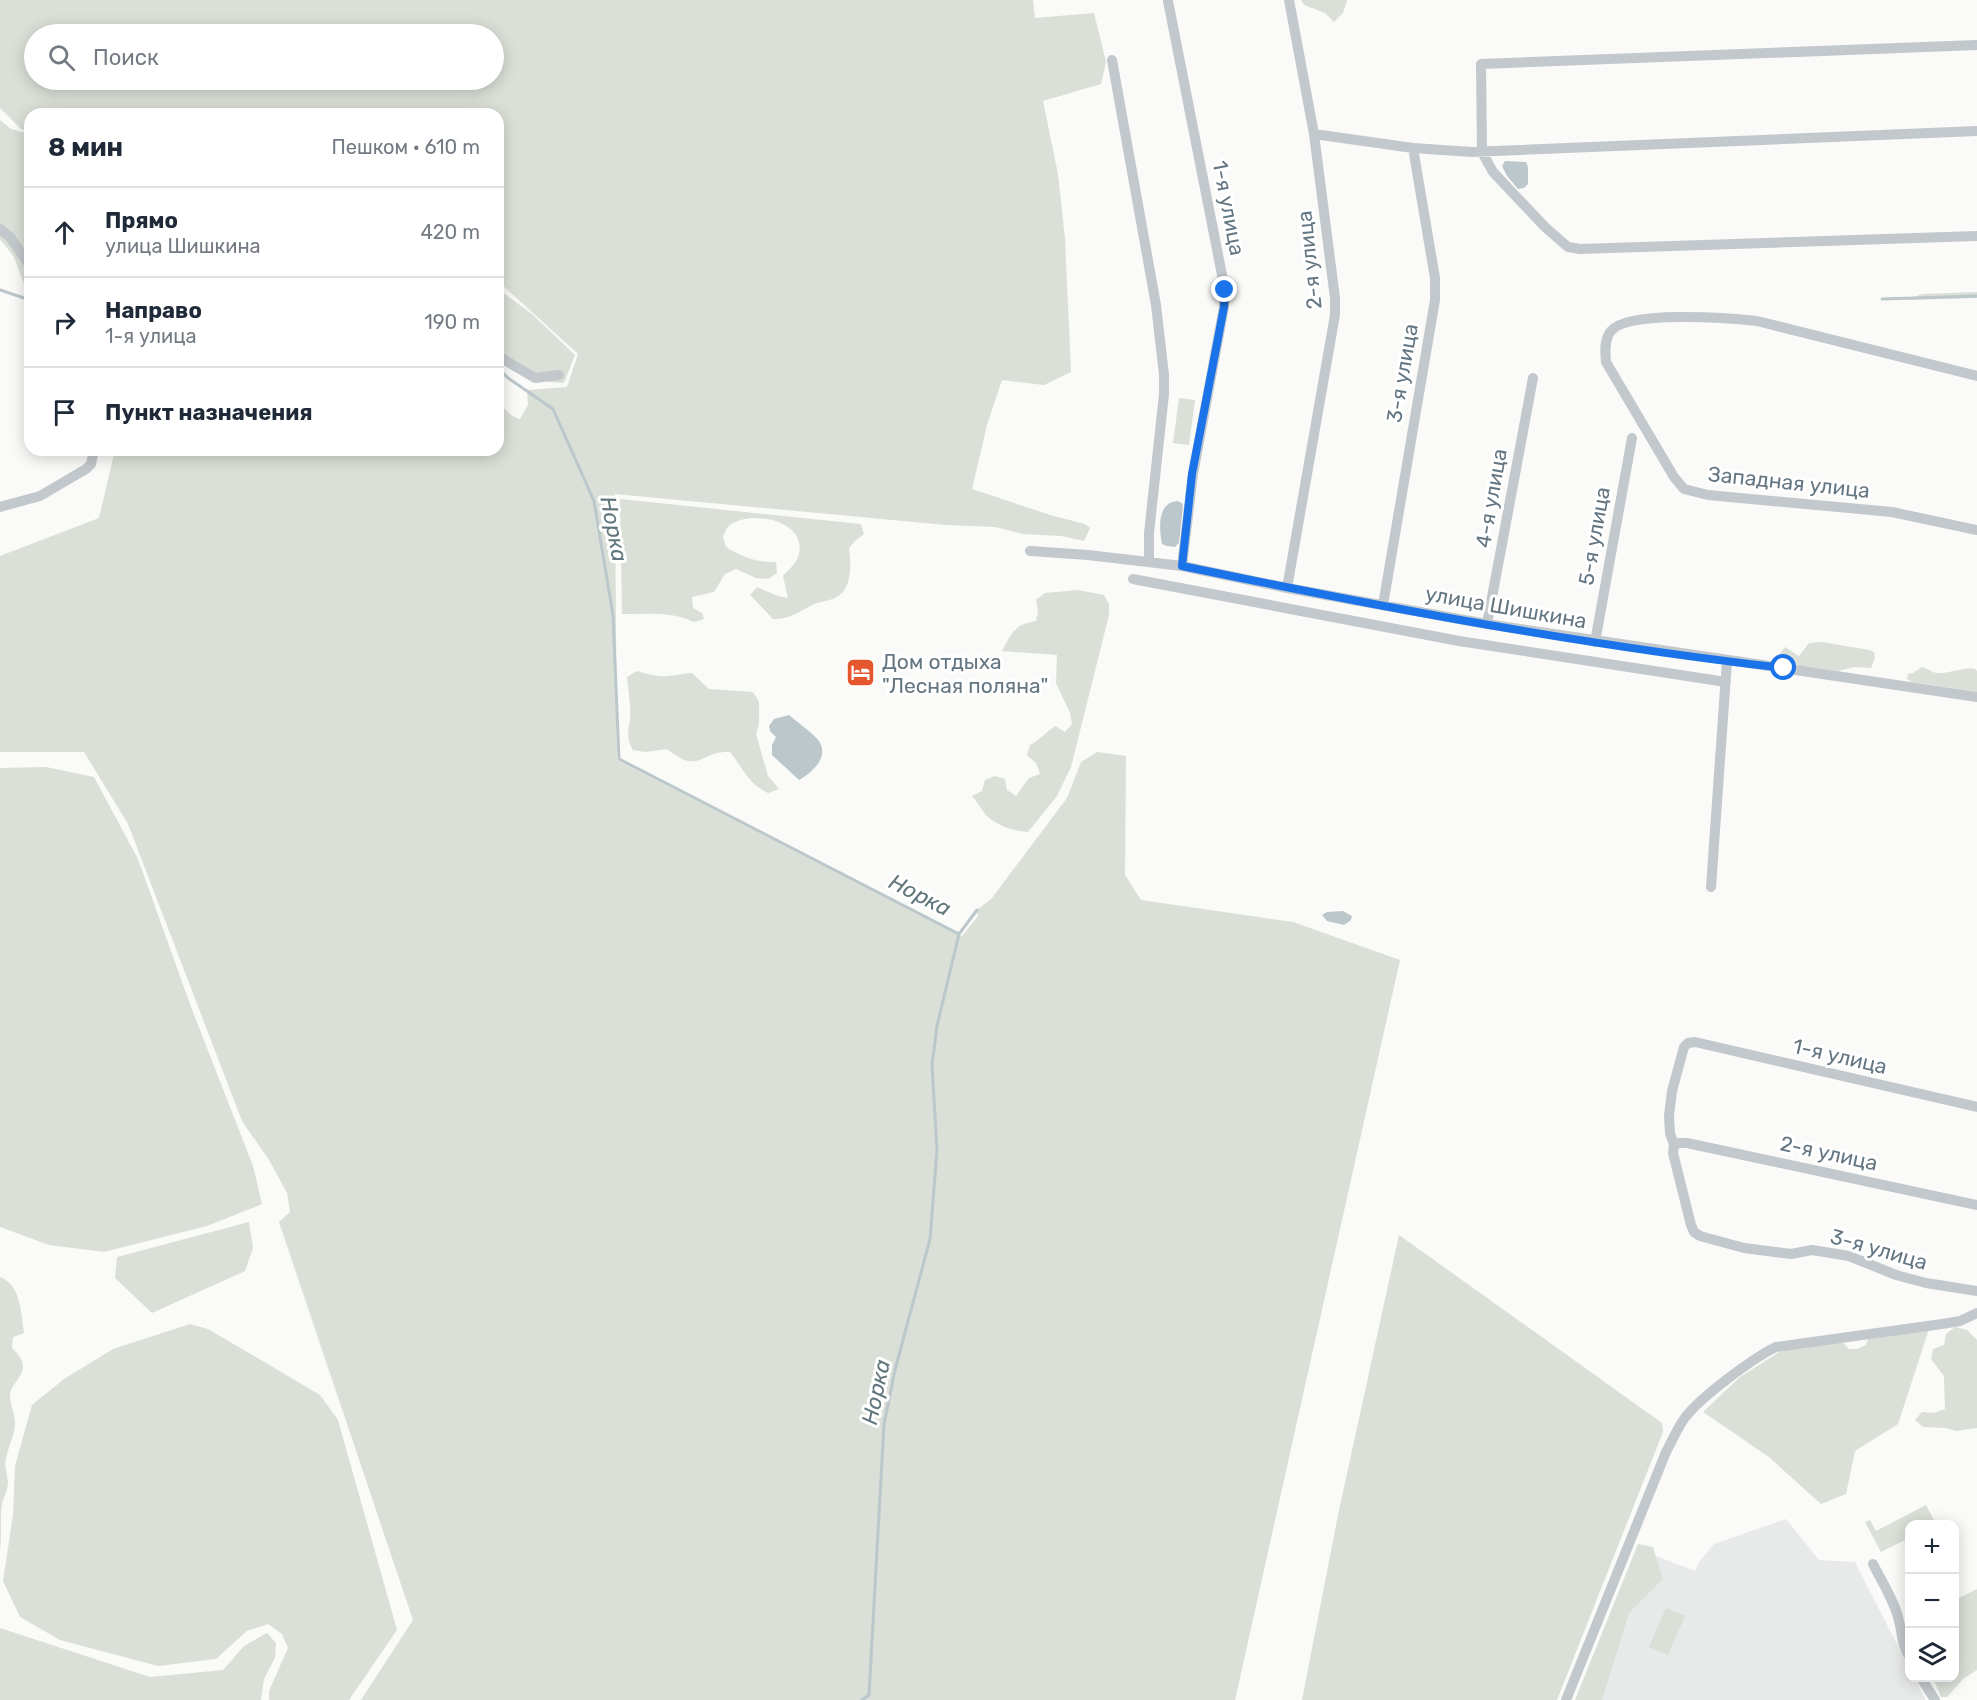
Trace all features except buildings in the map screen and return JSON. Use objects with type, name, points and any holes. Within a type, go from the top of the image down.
[{"type":"street","name":"2-я улица","points":[[1287,588],[1335,315],[1334,289],[1314,134],[1289,0]]},
{"type":"street","name":"1-я улица","points":[[1168,1],[1225,290],[1224,307],[1192,474],[1182,566]]},
{"type":"street","points":[[1977,45],[1481,64],[1482,152],[1492,172],[1545,227],[1568,246],[1580,249],[1977,236]]},
{"type":"street","points":[[1112,60],[1156,305],[1164,375],[1149,533],[1149,562]]},
{"type":"street","points":[[1314,134],[1413,148],[1482,152],[1977,131]]},
{"type":"street","name":"3-я улица","points":[[1383,605],[1435,300],[1435,278],[1413,148]]},
{"type":"street","points":[[0,230],[10,237],[24,257]]},
{"type":"street","name":"Западная улица","points":[[1977,376],[1769,324],[1732,319],[1655,318],[1630,321],[1617,325],[1611,331],[1606,340],[1605,352],[1606,362],[1674,477],[1684,489],[1708,495],[1892,512],[1977,530]]},
{"type":"street","points":[[504,360],[534,378],[559,375]]},
{"type":"street","name":"4-я улица","points":[[1487,624],[1533,378]]},
{"type":"street","name":"5-я улица","points":[[1595,642],[1632,438]]},
{"type":"street","points":[[0,507],[40,496],[86,470],[91,464],[93,456]]},
{"type":"street","name":"улица Шишкина","points":[[1030,551],[1182,566],[1287,588],[1595,642],[1977,697]]},
{"type":"street","points":[[1133,579],[1459,641],[1726,682]]},
{"type":"street","points":[[1711,887],[1727,661]]},
{"type":"street","name":"1-я улица","points":[[1674,1145],[1670,1133],[1669,1116],[1672,1091],[1684,1047],[1688,1043],[1695,1042],[1977,1107]]},
{"type":"street","name":"2-я улица","points":[[1674,1145],[1687,1143],[1977,1205]]},
{"type":"street","name":"3-я улица","points":[[1674,1145],[1672,1153],[1688,1215],[1694,1232],[1700,1236],[1744,1248],[1791,1254],[1812,1250],[1849,1256],[1896,1275],[1926,1283],[1977,1291]]},
{"type":"street","points":[[1566,1700],[1666,1452],[1685,1418],[1761,1354],[1776,1347],[1960,1321],[1977,1313]]},
{"type":"street","points":[[1873,1564],[1899,1622],[1905,1650]]},
{"type":"street","points":[[1924,1682],[1935,1700]]},
{"type":"shaded area","points":[[0,0],[1033,0],[1035,18],[1094,13],[1106,62],[1101,84],[1043,101],[1058,174],[1065,239],[1071,372],[1044,385],[1002,380],[987,425],[972,489],[1085,524],[1090,528],[1084,541],[1061,536],[1023,534],[995,527],[946,525],[615,494],[617,760],[962,936],[978,916],[977,910],[992,898],[1067,798],[1081,762],[1097,752],[1126,756],[1125,875],[1141,900],[1293,922],[1400,960],[1235,1700],[361,1700],[413,1620],[279,1222],[290,1212],[287,1193],[269,1160],[242,1121],[128,824],[84,752],[0,752],[0,556],[99,518],[114,456],[504,456],[504,408],[512,416],[520,419],[528,405],[527,390],[567,387],[578,354],[504,286],[504,108],[24,108],[24,130],[0,108]]},
{"type":"shaded area","points":[[1301,0],[1347,1],[1343,13],[1334,22],[1325,13],[1304,5]]},
{"type":"shaded area","points":[[0,120],[11,129],[24,132],[24,284],[14,257],[0,239]]},
{"type":"shaded area","points":[[1505,161],[1526,162],[1528,184],[1524,188],[1518,189],[1507,176],[1502,166]]},
{"type":"shaded area","points":[[1977,292],[1977,298],[1908,300],[1922,294]]},
{"type":"shaded area","points":[[504,293],[532,314],[575,355],[564,383],[532,381],[504,365]]},
{"type":"shaded area","points":[[1179,398],[1195,400],[1189,445],[1173,443]]},
{"type":"shaded area","points":[[620,499],[861,524],[864,534],[849,548],[850,576],[841,594],[789,617],[773,619],[750,595],[757,587],[788,598],[783,576],[794,565],[798,557],[799,545],[796,535],[788,527],[777,522],[752,518],[740,520],[728,527],[723,537],[726,547],[750,559],[776,562],[777,573],[768,579],[756,578],[736,569],[725,574],[714,592],[692,597],[693,608],[702,613],[704,619],[694,622],[668,615],[622,614]]},
{"type":"shaded area","points":[[1177,501],[1183,506],[1179,543],[1175,547],[1167,546],[1162,544],[1161,517],[1166,506]]},
{"type":"shaded area","points":[[1078,590],[1104,595],[1109,604],[1109,615],[1071,767],[1057,796],[1028,832],[1011,829],[996,823],[987,816],[972,796],[982,791],[985,780],[995,776],[1005,779],[1007,790],[1016,796],[1029,778],[1040,774],[1036,763],[1027,755],[1030,745],[1055,726],[1065,732],[1072,724],[1070,713],[1056,683],[1057,655],[1002,651],[1014,630],[1036,621],[1038,611],[1036,600],[1045,593]]},
{"type":"shaded area","points":[[1822,642],[1874,652],[1875,658],[1871,668],[1854,667],[1838,671],[1779,663],[1775,660],[1785,647],[1799,656],[1809,643]]},
{"type":"shaded area","points":[[1922,667],[1938,673],[1975,669],[1977,671],[1977,692],[1912,682],[1907,679],[1908,674]]},
{"type":"shaded area","points":[[637,671],[660,676],[692,673],[709,689],[753,692],[759,702],[759,724],[756,734],[768,776],[779,789],[768,793],[761,789],[746,775],[730,752],[720,752],[700,760],[687,761],[667,749],[645,752],[633,750],[628,737],[630,707],[627,677]]},
{"type":"shaded area","points":[[789,715],[817,738],[822,747],[818,764],[799,780],[772,755],[772,745],[776,737],[770,731],[769,726],[774,719]]},
{"type":"shaded area","points":[[46,767],[94,777],[138,859],[191,1007],[253,1166],[262,1204],[207,1226],[104,1252],[49,1245],[0,1227],[0,768]]},
{"type":"shaded area","points":[[1343,911],[1352,916],[1351,920],[1344,925],[1327,921],[1322,915],[1327,912]]},
{"type":"shaded area","points":[[249,1222],[253,1248],[245,1271],[152,1313],[115,1278],[117,1257]]},
{"type":"shaded area","points":[[1399,1235],[1662,1423],[1663,1432],[1557,1700],[1302,1700],[1338,1515]]},
{"type":"shaded area","points":[[0,1277],[12,1286],[16,1293],[24,1333],[13,1337],[12,1348],[21,1359],[23,1367],[10,1396],[15,1428],[5,1462],[8,1485],[2,1504],[0,1550]]},
{"type":"shaded area","points":[[190,1324],[208,1329],[320,1395],[338,1420],[397,1630],[349,1700],[269,1700],[269,1691],[288,1648],[282,1634],[268,1624],[247,1631],[216,1659],[158,1666],[60,1640],[20,1617],[3,1581],[13,1515],[15,1466],[32,1405],[64,1379],[113,1349]]},
{"type":"shaded area","points":[[1955,1327],[1967,1330],[1977,1340],[1977,1428],[1956,1431],[1923,1427],[1915,1420],[1922,1412],[1934,1413],[1945,1409],[1944,1376],[1931,1359],[1933,1349],[1944,1345],[1946,1334]]},
{"type":"shaded area","points":[[1929,1329],[1898,1424],[1855,1451],[1846,1494],[1821,1504],[1769,1457],[1703,1412],[1740,1377],[1784,1349],[1842,1342],[1849,1349],[1857,1349],[1866,1345],[1868,1339]]},
{"type":"shaded area","points":[[1926,1505],[1934,1520],[1905,1520],[1905,1540],[1881,1552],[1865,1522],[1870,1520],[1876,1531]]},
{"type":"shaded area","points":[[1786,1519],[1819,1560],[1855,1562],[1905,1660],[1905,1682],[1916,1682],[1926,1700],[1580,1700],[1638,1549],[1695,1571],[1699,1562],[1714,1544]]},
{"type":"shaded area","points":[[1638,1544],[1653,1547],[1663,1579],[1629,1613],[1602,1700],[1575,1700]]},
{"type":"shaded area","points":[[1977,1589],[1977,1670],[1963,1679],[1947,1697],[1941,1697],[1935,1682],[1959,1682],[1959,1598]]},
{"type":"shaded area","points":[[1666,1608],[1685,1616],[1668,1655],[1649,1647]]},
{"type":"shaded area","points":[[0,1628],[150,1677],[223,1670],[244,1646],[267,1633],[276,1643],[275,1658],[264,1679],[261,1700],[0,1700]]},
{"type":"waterway","name":"Норка","points":[[0,290],[24,298]]},
{"type":"waterway","points":[[1882,299],[1977,296]]},
{"type":"waterway","name":"Норка","points":[[504,374],[553,409],[594,501],[613,615],[619,759],[959,934],[937,1026],[932,1065],[937,1150],[930,1239],[895,1370],[884,1424],[869,1695],[862,1700]]},
{"type":"waterway","points":[[959,934],[977,910]]},
{"type":"place","name":"Дом отдыха \"Лесная поляна\"","points":[[861,673]]},
{"type":"route","points":[[1225,290],[1224,307],[1192,474],[1182,566],[1287,588],[1487,624],[1595,642],[1784,668]]}]
